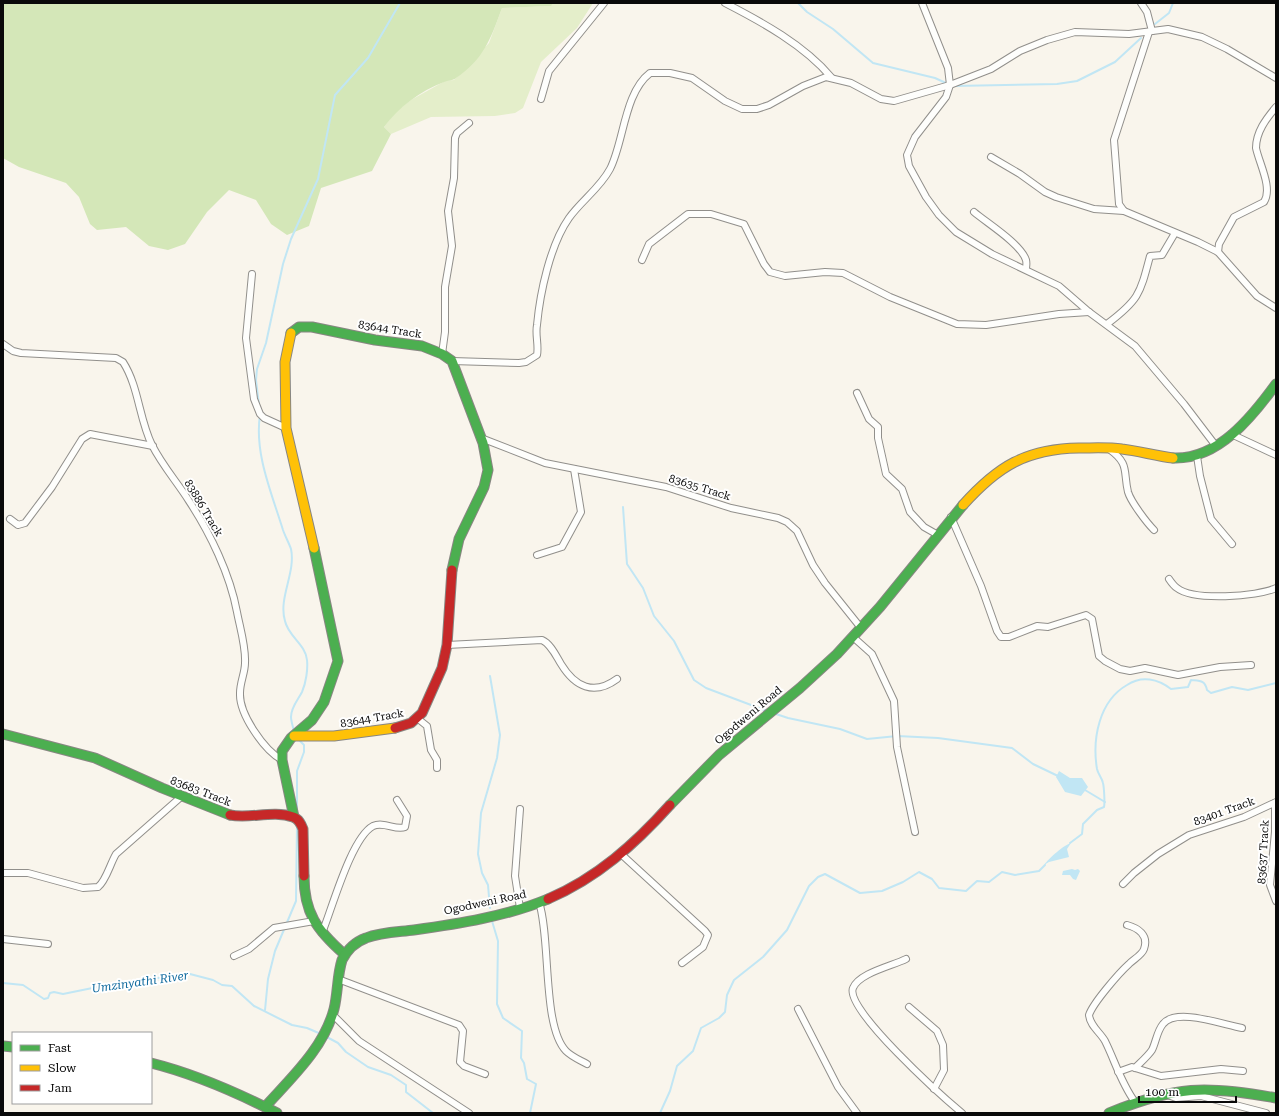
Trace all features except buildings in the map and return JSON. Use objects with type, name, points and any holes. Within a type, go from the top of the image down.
[{"type":"street","points":[[541,99],[549,71],[604,3]]},
{"type":"street","points":[[725,3],[751,16],[804,50],[831,77],[852,83],[890,102],[950,85],[991,69],[1020,51],[1047,40],[1076,32],[1129,34],[1168,28],[1202,37],[1227,49],[1276,78]]},
{"type":"street","points":[[922,3],[946,62],[950,85],[946,97],[915,137],[908,155],[909,166],[926,197],[939,215],[956,232],[992,254],[1059,286],[1089,312],[1135,346],[1184,404],[1216,446]]},
{"type":"street","points":[[1124,211],[1118,204],[1114,140],[1151,31],[1147,12],[1141,3]]},
{"type":"street","points":[[452,361],[519,363],[526,362],[537,355],[536,325],[547,269],[554,248],[569,219],[610,169],[633,100],[642,80],[650,73],[670,73],[692,78],[735,106],[750,109],[768,105],[802,86],[831,77]]},
{"type":"street","points":[[1218,252],[1219,244],[1234,217],[1264,202],[1266,198],[1267,190],[1256,148],[1256,142],[1259,131],[1276,107]]},
{"type":"street","points":[[442,354],[445,332],[445,288],[452,246],[448,211],[454,178],[455,138],[457,133],[469,123]]},
{"type":"street","points":[[991,157],[1020,174],[1045,192],[1056,197],[1094,209],[1124,211],[1218,252],[1257,296],[1276,308]]},
{"type":"street","points":[[974,212],[1015,246],[1024,256],[1027,263],[1026,270]]},
{"type":"street","points":[[642,260],[649,244],[682,217],[693,213],[711,214],[744,224],[764,264],[770,272],[796,276],[832,271],[843,273],[890,297],[957,324],[986,325],[1059,314],[1089,312]]},
{"type":"street","points":[[1107,324],[1134,302],[1140,291],[1150,256],[1162,254],[1175,233]]},
{"type":"street","points":[[252,274],[246,338],[254,399],[260,414],[286,428]]},
{"type":"street","name":"83644 Track","points":[[282,760],[284,746],[294,736],[312,720],[324,702],[333,680],[338,661],[329,612],[286,428],[284,400],[287,341],[290,334],[296,329],[304,326],[374,340],[422,346],[442,354],[452,361],[481,438],[488,474],[481,492],[462,529],[456,549],[453,569],[448,645],[444,663],[425,710],[417,718],[405,725],[368,732],[319,738],[294,736]]},
{"type":"street","name":"83886 Track","points":[[3,344],[13,351],[21,353],[116,358],[124,362],[153,446],[190,501],[215,548],[234,600],[245,661],[245,672],[240,688],[241,701],[256,734],[272,754],[282,760]]},
{"type":"street","name":"Ogodweni Road","points":[[344,954],[354,944],[364,938],[520,908],[539,902],[564,891],[621,854],[646,832],[704,769],[810,679],[861,628],[938,535],[951,517],[998,471],[1023,456],[1053,449],[1108,448],[1178,458],[1197,456],[1216,446],[1232,434],[1257,410],[1276,384]]},
{"type":"street","points":[[857,393],[869,419],[878,427],[878,438],[886,474],[902,489],[910,512],[924,527],[938,535]]},
{"type":"street","points":[[1232,434],[1276,455]]},
{"type":"street","points":[[10,519],[18,526],[25,523],[52,487],[79,443],[86,436],[95,435],[153,446]]},
{"type":"street","name":"83635 Track","points":[[481,438],[545,462],[666,487],[732,508],[778,518],[787,522],[797,531],[813,565],[825,583],[861,628]]},
{"type":"street","points":[[1108,448],[1119,456],[1125,466],[1129,493],[1142,516],[1154,530]]},
{"type":"street","points":[[1197,456],[1200,476],[1212,519],[1232,544]]},
{"type":"street","points":[[537,555],[562,547],[580,517],[581,506],[574,469]]},
{"type":"street","points":[[951,517],[978,580],[997,631],[1001,637],[1009,637],[1037,626],[1048,627],[1086,615],[1092,619],[1099,656],[1120,669],[1130,671],[1145,668],[1178,676],[1220,667],[1251,665]]},
{"type":"street","points":[[1169,579],[1177,589],[1190,594],[1246,596],[1267,592],[1276,588]]},
{"type":"street","points":[[853,636],[872,654],[894,701],[897,747],[915,832]]},
{"type":"street","points":[[448,645],[542,640],[548,644],[569,676],[584,686],[597,688],[609,684],[617,679]]},
{"type":"street","points":[[417,718],[427,726],[431,750],[437,760],[438,768]]},
{"type":"street","name":"83683 Track","points":[[3,734],[95,758],[182,796],[240,818],[267,814],[294,817]]},
{"type":"street","points":[[265,1107],[298,1070],[313,1050],[329,1024],[333,1015],[338,979],[344,954],[322,933],[314,921],[306,899],[303,830],[300,822],[294,817],[292,798],[282,760]]},
{"type":"street","points":[[3,873],[28,873],[82,888],[98,887],[104,881],[110,864],[116,854],[182,796]]},
{"type":"street","points":[[322,933],[337,895],[344,870],[368,831],[379,825],[388,824],[402,828],[405,827],[407,816],[397,800]]},
{"type":"street","name":"83401 Track","points":[[1123,884],[1134,872],[1158,854],[1190,835],[1244,817],[1275,803]]},
{"type":"street","name":"83637 Track","points":[[1275,803],[1275,832],[1270,885],[1276,901]]},
{"type":"street","points":[[520,808],[515,876],[520,908]]},
{"type":"street","points":[[621,854],[706,931],[708,935],[703,947],[682,963]]},
{"type":"street","points":[[539,902],[544,918],[549,985],[558,1038],[571,1056],[587,1064]]},
{"type":"street","points":[[234,956],[249,949],[274,928],[314,921]]},
{"type":"street","points":[[1127,925],[1136,927],[1142,932],[1145,944],[1143,951],[1128,964],[1098,1000],[1089,1016],[1091,1024],[1105,1040],[1126,1090],[1135,1102]]},
{"type":"street","points":[[3,939],[48,944]]},
{"type":"street","points":[[906,959],[871,973],[856,983],[852,993],[855,1001],[866,1017],[934,1089],[962,1113]]},
{"type":"street","points":[[338,979],[459,1024],[463,1031],[460,1062],[464,1066],[484,1074]]},
{"type":"street","points":[[909,1007],[937,1031],[943,1045],[944,1070],[934,1089]]},
{"type":"street","points":[[798,1009],[838,1087],[857,1113]]},
{"type":"street","points":[[333,1015],[359,1040],[469,1113]]},
{"type":"street","points":[[1136,1068],[1151,1050],[1162,1026],[1170,1018],[1198,1018],[1242,1028]]},
{"type":"street","points":[[152,1063],[193,1074],[216,1082],[277,1113]]},
{"type":"street","points":[[1118,1072],[1130,1068],[1136,1068],[1161,1076],[1221,1069],[1243,1071]]},
{"type":"street","points":[[1109,1113],[1135,1102],[1163,1093],[1196,1088],[1212,1088],[1276,1098]]},
{"type":"street","points":[[1163,1093],[1176,1098],[1201,1096],[1266,1113]]},
{"type":"green space","points":[[3,3],[553,3],[551,6],[502,8],[485,47],[466,71],[455,79],[446,81],[418,95],[403,106],[384,127],[391,134],[372,171],[321,188],[309,226],[287,235],[271,224],[256,200],[229,190],[207,212],[185,244],[168,250],[149,246],[126,227],[97,230],[90,224],[79,197],[66,183],[19,167],[3,158]]},
{"type":"green space","points":[[553,3],[593,3],[577,28],[541,62],[523,108],[515,113],[495,116],[431,117],[391,134],[384,127],[396,111],[411,100],[445,81],[454,80],[489,43],[502,8],[550,6]]},
{"type":"water","points":[[1059,771],[1070,778],[1082,778],[1088,787],[1081,796],[1065,792],[1056,777]]},
{"type":"water","points":[[1071,843],[1067,849],[1069,857],[1049,862],[1044,865],[1057,852]]},
{"type":"water","points":[[1078,869],[1080,871],[1076,880],[1070,875],[1062,875],[1063,871]]},
{"type":"waterway","points":[[259,405],[256,380],[257,369],[266,343],[283,264],[291,239],[318,179],[335,95],[368,58],[400,3]]},
{"type":"waterway","points":[[798,3],[807,12],[833,29],[873,63],[935,78],[948,84]]},
{"type":"waterway","points":[[1155,24],[1169,13],[1173,3]]},
{"type":"waterway","points":[[954,86],[1057,84],[1077,81],[1115,62],[1141,38]]},
{"type":"waterway","points":[[260,415],[260,444],[265,473],[283,530],[291,549],[291,567],[283,612],[287,626],[304,650],[307,660],[305,684],[291,713],[294,731]]},
{"type":"waterway","points":[[623,507],[627,564],[643,588],[654,616],[674,641],[694,680],[706,688],[767,711]]},
{"type":"waterway","points":[[490,676],[500,735],[497,758],[481,813],[478,854],[482,873],[488,885],[490,908]]},
{"type":"waterway","name":"Umzinyathi River","points":[[1070,843],[1082,834],[1083,824],[1097,810],[1104,807],[1103,785],[1098,771],[1096,757],[1097,733],[1104,711],[1117,692],[1133,682],[1144,679],[1161,683],[1171,689],[1188,687],[1191,680],[1199,681],[1205,684],[1207,690],[1211,693],[1232,687],[1248,690],[1276,683]]},
{"type":"waterway","points":[[773,713],[788,718],[840,729],[867,739],[897,736],[938,738],[1012,748],[1033,764],[1058,776]]},
{"type":"waterway","points":[[297,814],[297,771],[304,752],[304,745],[299,740]]},
{"type":"waterway","points":[[1085,790],[1105,802]]},
{"type":"waterway","points":[[265,1010],[268,979],[275,951],[296,901],[297,824]]},
{"type":"waterway","name":"Umzinyathi River","points":[[660,1113],[670,1091],[677,1066],[693,1051],[701,1028],[719,1018],[725,1012],[727,995],[734,980],[763,957],[787,930],[809,886],[818,877],[825,874],[860,893],[882,891],[903,882],[919,872],[932,879],[939,888],[966,891],[977,881],[989,882],[1002,872],[1015,875],[1039,871],[1045,865]]},
{"type":"waterway","points":[[492,921],[498,941],[497,1004],[503,1018],[522,1031],[521,1058],[524,1063],[527,1079],[536,1084],[530,1113]]},
{"type":"waterway","name":"Umzinyathi River","points":[[3,983],[23,985],[44,999],[48,998],[50,993],[54,992],[63,994],[117,983],[190,974],[213,980],[222,985],[232,986],[254,1006],[292,1025],[307,1028],[321,1034]]},
{"type":"waterway","name":"Umzinyathi River","points":[[325,1036],[338,1043],[346,1052],[368,1067],[391,1075],[406,1085],[406,1092],[433,1113]]},
{"type":"traffic: fast","points":[[291,333],[299,327],[312,327],[375,340],[422,346],[442,354],[452,361],[483,443],[488,470],[484,487],[459,539],[452,570]]},
{"type":"traffic: fast","points":[[1173,458],[1189,457],[1205,452],[1219,444],[1245,422],[1276,384]]},
{"type":"traffic: fast","points":[[670,805],[719,755],[800,688],[837,654],[880,607],[963,505]]},
{"type":"traffic: fast","points":[[294,817],[282,760],[282,751],[291,738],[312,720],[324,702],[338,661],[314,548]]},
{"type":"traffic: fast","points":[[3,734],[95,758],[162,788],[230,815]]},
{"type":"traffic: fast","points":[[304,876],[306,900],[314,920],[326,937],[344,954]]},
{"type":"traffic: fast","points":[[265,1107],[306,1062],[323,1037],[334,1009],[342,960],[346,953],[355,944],[378,934],[482,919],[533,905],[548,899]]},
{"type":"traffic: fast","points":[[3,1046],[12,1047]]},
{"type":"traffic: fast","points":[[152,1063],[183,1072],[215,1084],[277,1113]]},
{"type":"traffic: fast","points":[[1109,1113],[1153,1097],[1191,1090],[1230,1091],[1276,1098]]},
{"type":"traffic: slow","points":[[291,333],[285,362],[286,428],[314,548]]},
{"type":"traffic: slow","points":[[963,505],[976,491],[1001,470],[1014,462],[1043,452],[1060,449],[1111,448],[1173,458]]},
{"type":"traffic: slow","points":[[294,736],[334,736],[395,728]]},
{"type":"traffic: jam","points":[[395,728],[411,723],[422,713],[442,668],[447,645],[452,570]]},
{"type":"traffic: jam","points":[[548,899],[583,881],[614,859],[643,833],[670,805]]},
{"type":"traffic: jam","points":[[230,815],[245,816],[278,814],[297,819],[303,829],[304,876]]}]
